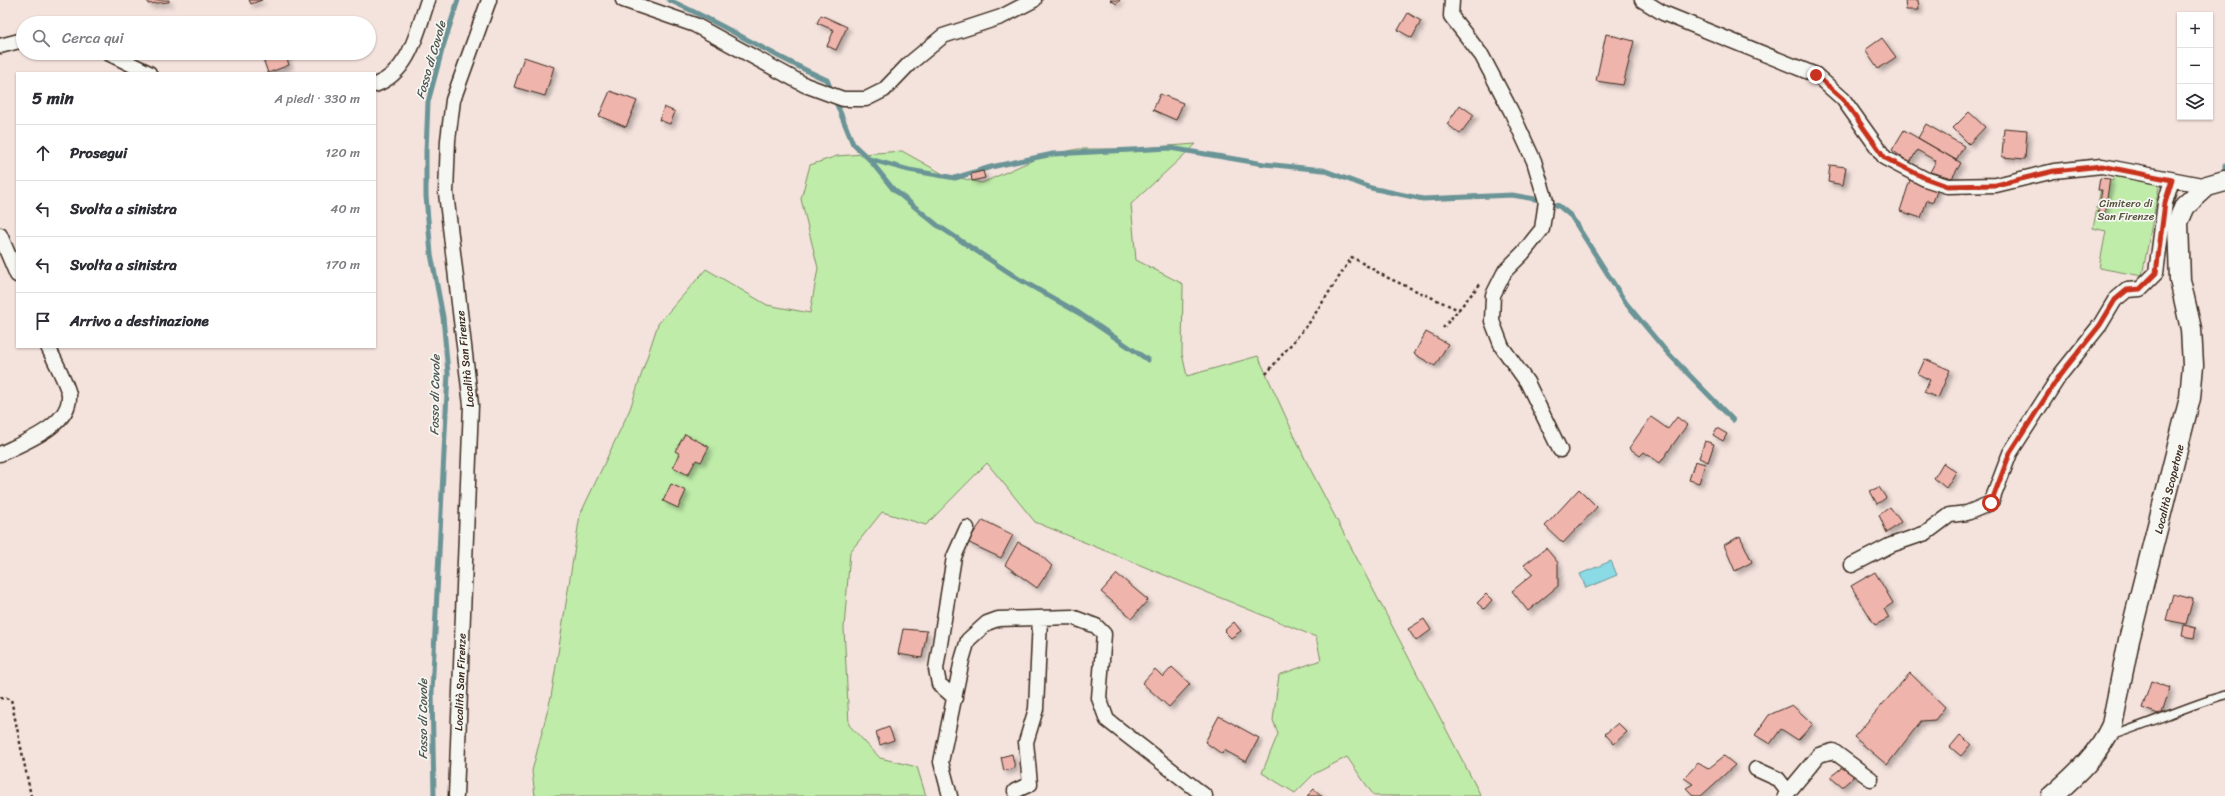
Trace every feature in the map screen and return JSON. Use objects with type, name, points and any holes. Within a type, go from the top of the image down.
[{"type":"main road","name":"Località Scopetone","points":[[2052,796],[2083,768],[2106,737],[2112,725],[2129,640],[2190,398],[2193,365],[2191,329],[2180,280],[2178,222],[2185,206],[2216,184]]},
{"type":"street","points":[[376,84],[393,76],[408,56],[428,0]]},
{"type":"street","name":"Località San Firenze","points":[[456,796],[471,405],[446,193],[448,140],[454,100],[489,0]]},
{"type":"street","points":[[624,0],[695,25],[805,85],[843,99],[866,99],[884,90],[909,64],[943,36],[1001,17],[1034,0]]},
{"type":"street","points":[[1452,0],[1451,16],[1482,56],[1511,110],[1534,161],[1546,201],[1542,229],[1524,253],[1505,271],[1493,295],[1492,321],[1502,347],[1527,382],[1560,450]]},
{"type":"street","points":[[1642,0],[1663,14],[1816,75],[1843,99],[1885,158],[1925,178],[1947,186],[1996,185],[2054,171],[2102,166],[2172,180],[2216,184]]},
{"type":"street","points":[[0,46],[16,42]]},
{"type":"street","points":[[123,60],[148,72]]},
{"type":"street","points":[[1852,565],[1891,545],[1926,533],[1950,515],[1967,513],[1991,503],[2010,453],[2060,375],[2100,325],[2115,300],[2127,290],[2140,289],[2156,273],[2165,203],[2172,180]]},
{"type":"street","points":[[0,235],[16,273]]},
{"type":"street","points":[[0,454],[39,436],[63,418],[69,396],[48,348]]},
{"type":"street","points":[[954,698],[939,684],[936,669],[954,557],[967,528]]},
{"type":"street","points":[[950,796],[941,762],[968,640],[987,623],[998,619],[1072,617],[1096,626],[1104,634],[1099,698],[1107,720],[1205,796]]},
{"type":"street","points":[[1015,791],[1030,784],[1026,742],[1036,709],[1040,619]]},
{"type":"street","points":[[1756,769],[1778,780],[1786,794],[1819,755],[1833,751],[1871,779]]},
{"type":"lane","points":[[2106,737],[2154,722],[2198,702],[2225,695]]},
{"type":"path","points":[[1266,374],[1309,323],[1352,258],[1386,277],[1459,310]]},
{"type":"path","points":[[0,698],[11,699],[31,796]]},
{"type":"green space","points":[[1196,144],[1131,204],[1136,260],[1183,284],[1182,354],[1187,376],[1258,356],[1306,461],[1481,796],[1374,796],[1347,757],[1314,774],[1295,793],[1262,773],[1278,734],[1273,720],[1279,675],[1321,660],[1316,637],[1035,522],[987,463],[926,525],[882,512],[850,552],[844,628],[849,725],[880,758],[917,767],[926,796],[535,796],[532,771],[551,697],[580,515],[630,409],[658,324],[706,269],[767,305],[810,313],[818,268],[801,199],[810,165],[837,156],[902,151],[943,174],[982,183],[1040,157],[1078,149],[1129,149]]},
{"type":"green space","name":"Cimitero di San Firenze","points":[[2114,173],[2160,182],[2142,276],[2099,268],[2106,231],[2093,228],[2103,179],[2113,181]]},
{"type":"water","points":[[1611,561],[1617,575],[1586,588],[1580,574]]},
{"type":"building","points":[[148,0],[169,0],[169,2],[148,4]]},
{"type":"building","points":[[249,0],[262,0],[251,4]]},
{"type":"building","points":[[1110,0],[1120,0],[1117,4]]},
{"type":"building","points":[[1905,0],[1918,0],[1919,10],[1906,10]]},
{"type":"building","points":[[1408,13],[1421,21],[1412,38],[1398,30]]},
{"type":"building","points":[[821,15],[847,27],[836,50],[827,46],[834,30],[817,23]]},
{"type":"building","points":[[1606,34],[1634,41],[1623,85],[1596,81]]},
{"type":"building","points":[[1882,38],[1896,57],[1878,69],[1865,50]]},
{"type":"building","points":[[524,57],[554,67],[545,96],[514,87]]},
{"type":"building","points":[[263,60],[287,60],[289,65],[268,72]]},
{"type":"building","points":[[610,91],[637,101],[626,127],[599,116]]},
{"type":"building","points":[[1160,94],[1183,103],[1176,120],[1153,110]]},
{"type":"building","points":[[1460,105],[1474,115],[1460,134],[1447,124]]},
{"type":"building","points":[[664,107],[675,112],[670,124],[659,120]]},
{"type":"building","points":[[1969,112],[1985,127],[1969,144],[1953,128]]},
{"type":"building","points":[[1926,124],[1964,146],[1956,160],[1918,138]]},
{"type":"building","points":[[2004,128],[2027,130],[2025,159],[2002,157]]},
{"type":"building","points":[[1904,130],[1961,163],[1952,178],[1930,172],[1936,161],[1917,150],[1910,163],[1892,150]]},
{"type":"building","points":[[1830,165],[1846,167],[1843,185],[1828,182]]},
{"type":"building","points":[[983,171],[985,178],[972,181],[971,174]]},
{"type":"building","points":[[1911,177],[1939,186],[1933,202],[1927,200],[1921,218],[1900,211]]},
{"type":"building","points":[[2100,178],[2110,179],[2104,216],[2098,215],[2102,190],[2098,190]]},
{"type":"building","points":[[1426,332],[1448,344],[1435,366],[1414,354]]},
{"type":"building","points":[[1925,359],[1950,370],[1938,398],[1924,392],[1930,380],[1918,374]]},
{"type":"building","points":[[1651,417],[1668,429],[1677,417],[1687,425],[1660,463],[1644,452],[1640,456],[1629,448]]},
{"type":"building","points":[[1717,428],[1727,434],[1723,441],[1713,435]]},
{"type":"building","points":[[685,434],[709,447],[701,462],[696,460],[688,475],[673,467],[680,454],[675,451]]},
{"type":"building","points":[[1705,441],[1714,444],[1708,462],[1699,458]]},
{"type":"building","points":[[1695,461],[1705,464],[1699,483],[1689,480]]},
{"type":"building","points":[[1943,463],[1956,472],[1946,488],[1934,478]]},
{"type":"building","points":[[671,484],[686,491],[678,508],[663,501]]},
{"type":"building","points":[[1879,487],[1886,498],[1877,504],[1870,491]]},
{"type":"building","points":[[1579,489],[1597,507],[1563,543],[1545,526]]},
{"type":"building","points":[[1890,507],[1901,522],[1887,533],[1879,515]]},
{"type":"building","points":[[983,520],[1013,535],[1001,558],[967,542]]},
{"type":"building","points":[[1740,536],[1752,562],[1735,571],[1724,545]]},
{"type":"building","points":[[1018,542],[1037,552],[1052,566],[1037,588],[1005,565]]},
{"type":"building","points":[[1546,548],[1558,563],[1558,586],[1528,611],[1512,591],[1533,574],[1524,565]]},
{"type":"building","points":[[1875,572],[1893,603],[1884,609],[1889,618],[1875,625],[1851,586]]},
{"type":"building","points":[[1117,574],[1148,600],[1132,618],[1101,592]]},
{"type":"building","points":[[1486,594],[1492,600],[1484,609],[1477,603]]},
{"type":"building","points":[[2173,594],[2193,599],[2186,624],[2166,620]]},
{"type":"building","points":[[1424,619],[1431,630],[1416,641],[1408,629]]},
{"type":"building","points":[[1234,622],[1241,631],[1231,638],[1224,631]]},
{"type":"building","points":[[2184,625],[2196,628],[2194,638],[2182,636]]},
{"type":"building","points":[[903,629],[927,631],[922,658],[898,654]]},
{"type":"building","points":[[1172,667],[1190,684],[1169,707],[1142,683],[1155,669],[1163,677]]},
{"type":"building","points":[[1910,673],[1945,707],[1935,720],[1921,721],[1887,765],[1854,737]]},
{"type":"building","points":[[2151,681],[2170,688],[2161,715],[2142,708]]},
{"type":"building","points":[[1792,705],[1813,724],[1798,740],[1781,729],[1770,744],[1755,735],[1769,715]]},
{"type":"building","points":[[1219,716],[1259,738],[1246,762],[1224,750],[1222,754],[1205,742]]},
{"type":"building","points":[[1618,723],[1627,732],[1614,744],[1605,734]]},
{"type":"building","points":[[889,727],[894,740],[880,745],[876,732]]},
{"type":"building","points":[[1960,735],[1971,744],[1961,756],[1950,747]]},
{"type":"building","points":[[1012,754],[1015,768],[1004,771],[1001,757]]},
{"type":"building","points":[[1724,756],[1735,765],[1701,796],[1694,796],[1686,788],[1693,784],[1684,778],[1698,763],[1708,769]]},
{"type":"building","points":[[1848,763],[1857,774],[1842,787],[1830,777]]},
{"type":"building","points":[[1314,789],[1322,796],[1307,796]]},
{"type":"waterway","name":"Fosso di Covole","points":[[434,796],[432,692],[448,373],[443,317],[431,254],[426,196],[426,151],[428,102],[442,50],[458,0]]},
{"type":"waterway","points":[[669,0],[827,80],[853,144],[869,159],[893,189],[937,225],[1019,279],[1079,313],[1148,360]]},
{"type":"waterway","points":[[869,159],[909,170],[955,178],[991,167],[1053,154],[1170,148],[1264,164],[1323,170],[1371,188],[1423,199],[1512,195],[1535,199],[1559,206],[1571,216],[1626,303],[1666,351],[1733,420]]},
{"type":"waterway","points":[[2225,165],[2225,173]]},
{"type":"route","points":[[1816,75],[1843,99],[1885,158],[1925,178],[1947,186],[1996,185],[2054,171],[2102,166],[2172,180],[2165,203],[2156,273],[2140,289],[2127,290],[2115,300],[2100,325],[2060,375],[2010,453],[1991,503]]}]
